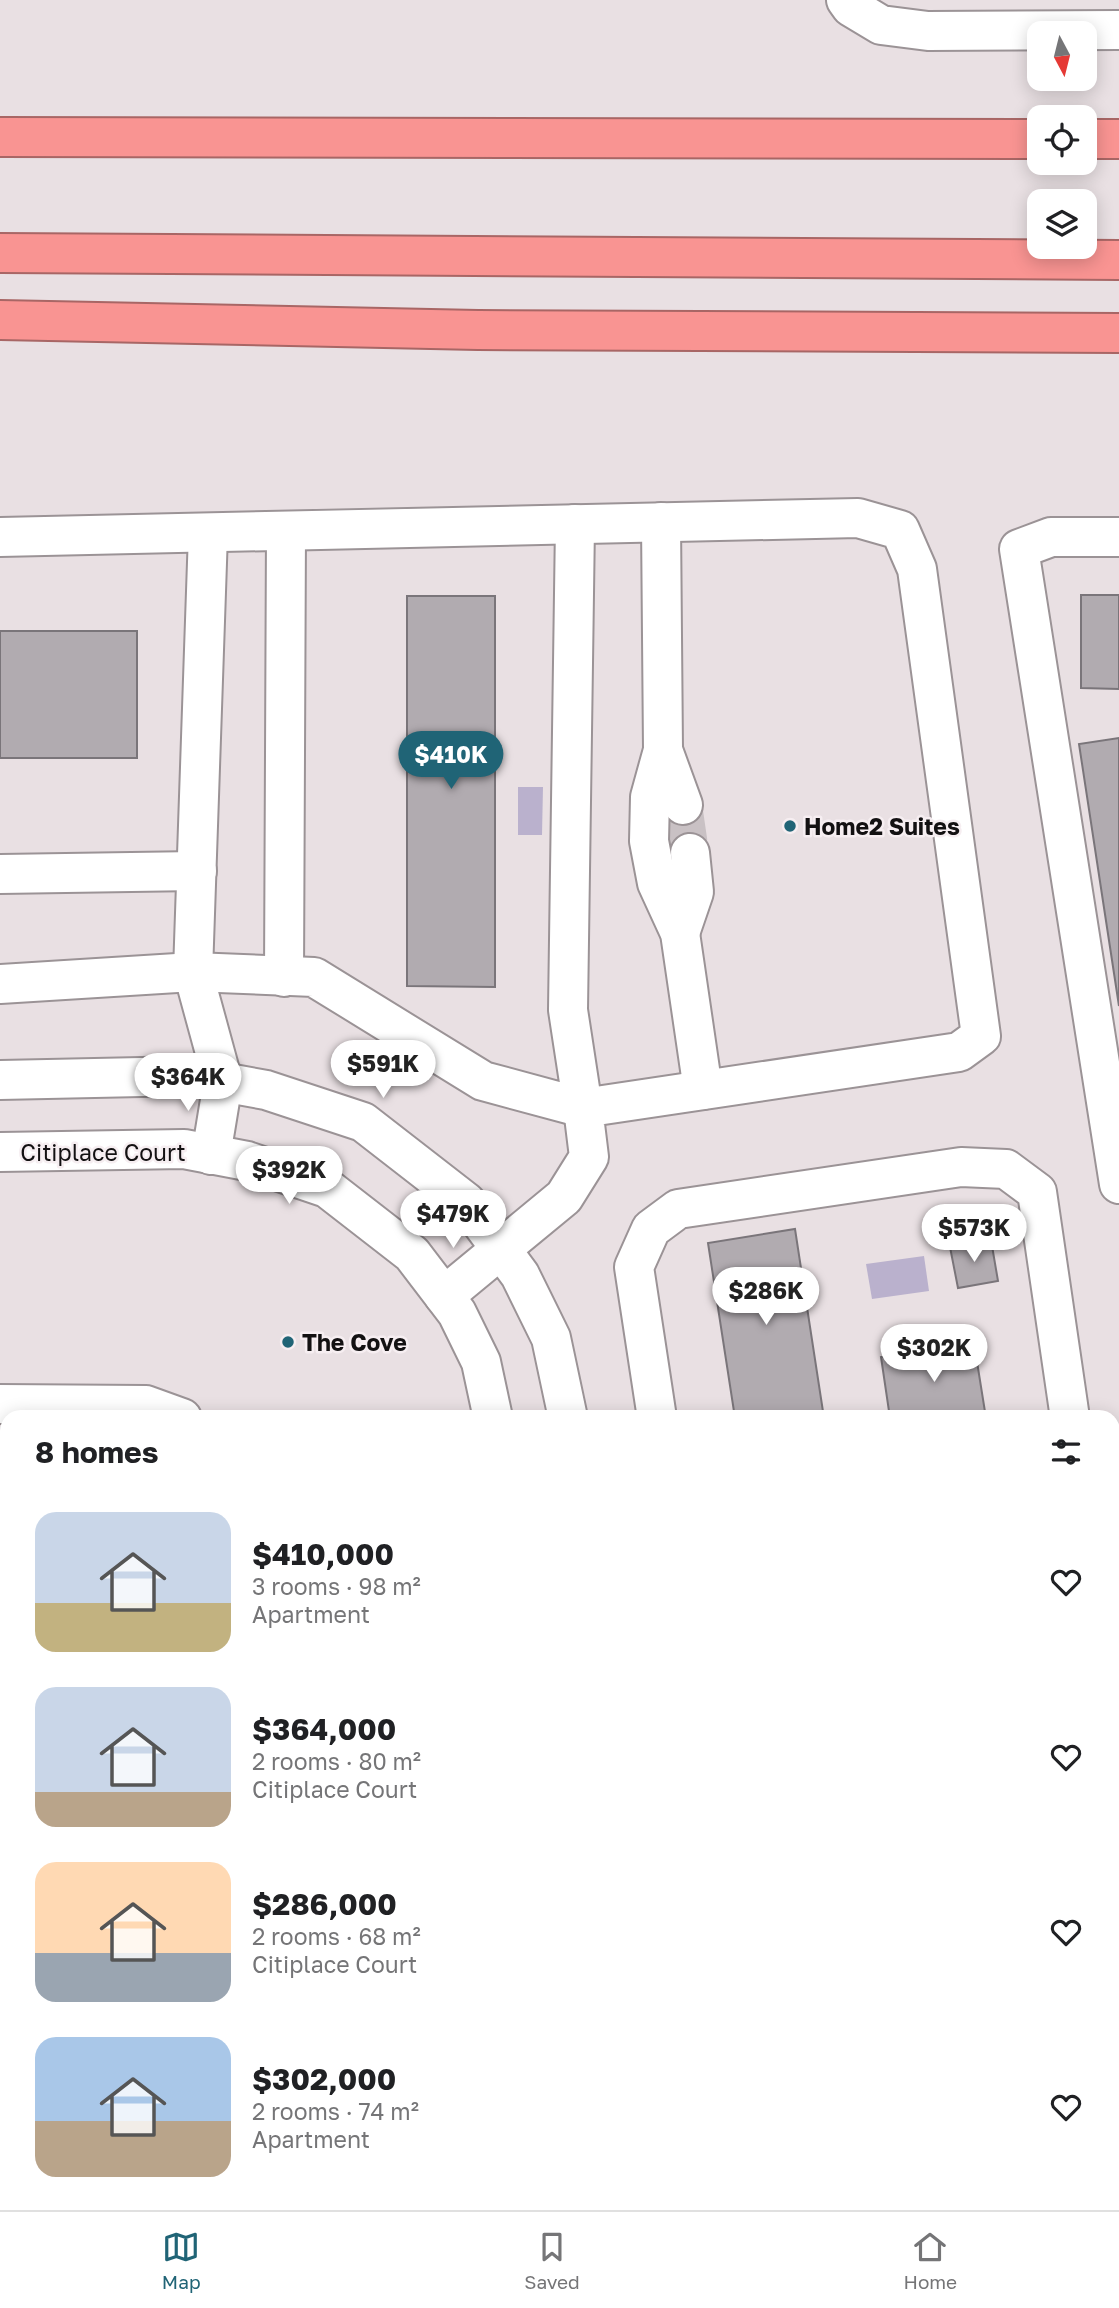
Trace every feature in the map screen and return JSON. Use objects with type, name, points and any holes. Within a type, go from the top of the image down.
[{"type":"highway","points":[[0,138],[1027,139]]},
{"type":"highway","points":[[1097,139],[1119,139]]},
{"type":"highway","points":[[0,253],[1119,260]]},
{"type":"highway","points":[[0,320],[491,330],[1119,332]]},
{"type":"street","points":[[849,4],[881,25],[928,31],[1119,30]]},
{"type":"street","points":[[0,537],[858,518],[900,530],[917,569],[981,1036],[959,1052],[583,1108],[483,1081],[314,977],[193,972],[0,984]]},
{"type":"street","points":[[661,523],[663,751],[650,797],[649,841],[657,883],[680,933],[703,1090]]},
{"type":"street","points":[[444,1296],[564,1197],[589,1157],[568,1010],[575,524]]},
{"type":"street","points":[[284,976],[286,531]]},
{"type":"street","points":[[208,533],[193,972],[223,1082],[211,1154]]},
{"type":"street","points":[[1119,537],[1051,537],[1019,549],[1119,1184]]},
{"type":"street","points":[[663,751],[683,805]]},
{"type":"street","points":[[680,933],[694,892],[690,853]]},
{"type":"street","points":[[0,874],[197,871]]},
{"type":"street","points":[[0,1080],[189,1076],[266,1090],[363,1122],[466,1202],[520,1275],[551,1338],[566,1410]]},
{"type":"street","name":"Citiplace Court","points":[[0,1152],[184,1149],[247,1161],[327,1188],[412,1254],[457,1313],[481,1362],[491,1410]]},
{"type":"street","points":[[656,1410],[634,1267],[651,1229],[678,1209],[961,1167],[1006,1169],[1037,1192],[1069,1410]]},
{"type":"street","points":[[120,1410],[146,1405],[160,1410]]},
{"type":"street","points":[[6,1409],[40,1410]]},
{"type":"shaded area","points":[[518,787],[543,787],[542,835],[518,835]]},
{"type":"shaded area","points":[[924,1256],[929,1291],[872,1299],[866,1264]]},
{"type":"building","points":[[1081,595],[1119,595],[1119,689],[1081,688]]},
{"type":"building","points":[[407,596],[495,596],[495,987],[407,986]]},
{"type":"building","points":[[0,631],[137,631],[137,758],[0,758]]},
{"type":"building","points":[[1119,738],[1119,1006],[1079,744]]},
{"type":"building","points":[[795,1229],[823,1410],[734,1410],[708,1243]]},
{"type":"building","points":[[991,1240],[998,1281],[958,1288],[950,1247]]},
{"type":"building","points":[[974,1343],[985,1410],[889,1410],[881,1357]]},
{"type":"tunnel","points":[[683,805],[690,853]]},
{"type":"place","name":"Home2 Suites","points":[[790,826]]},
{"type":"place","name":"The Cove","points":[[288,1342]]}]
